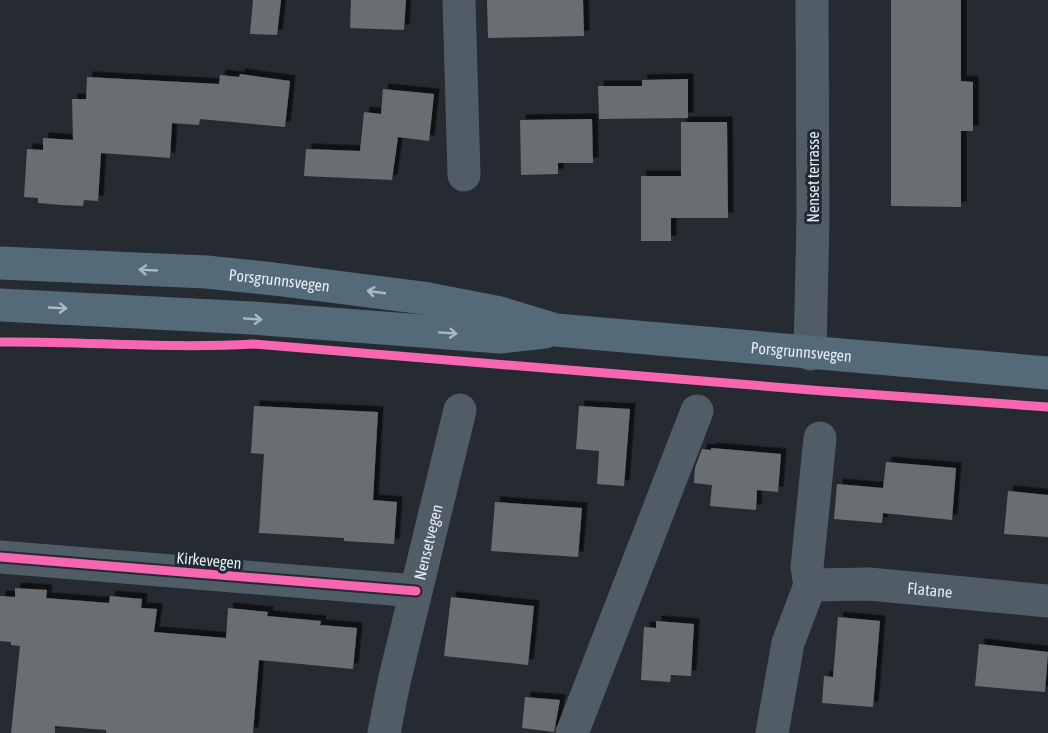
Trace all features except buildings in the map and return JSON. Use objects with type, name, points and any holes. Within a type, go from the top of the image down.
[{"type":"highway","name":"Porsgrunnsvegen","points":[[0,263],[206,272],[274,279],[423,298],[500,313],[556,330],[1048,374]]},
{"type":"highway","name":"Porsgrunnsvegen","points":[[0,306],[252,318],[500,337],[556,330]]},
{"type":"street","points":[[459,0],[464,175]]},
{"type":"street","name":"Nenset terrasse","points":[[810,354],[813,218],[812,0]]},
{"type":"street","name":"Nensetvegen","points":[[384,733],[394,682],[460,410]]},
{"type":"street","points":[[573,733],[697,411]]},
{"type":"street","points":[[772,733],[788,642],[810,585],[807,567],[820,438]]},
{"type":"street","name":"Kirkevegen","points":[[0,557],[416,591]]},
{"type":"street","name":"Flatane","points":[[810,585],[869,584],[1048,601]]},
{"type":"cycle path","points":[[0,342],[189,346],[253,344],[1048,407]]},
{"type":"cycle path","points":[[0,557],[416,591]]}]
